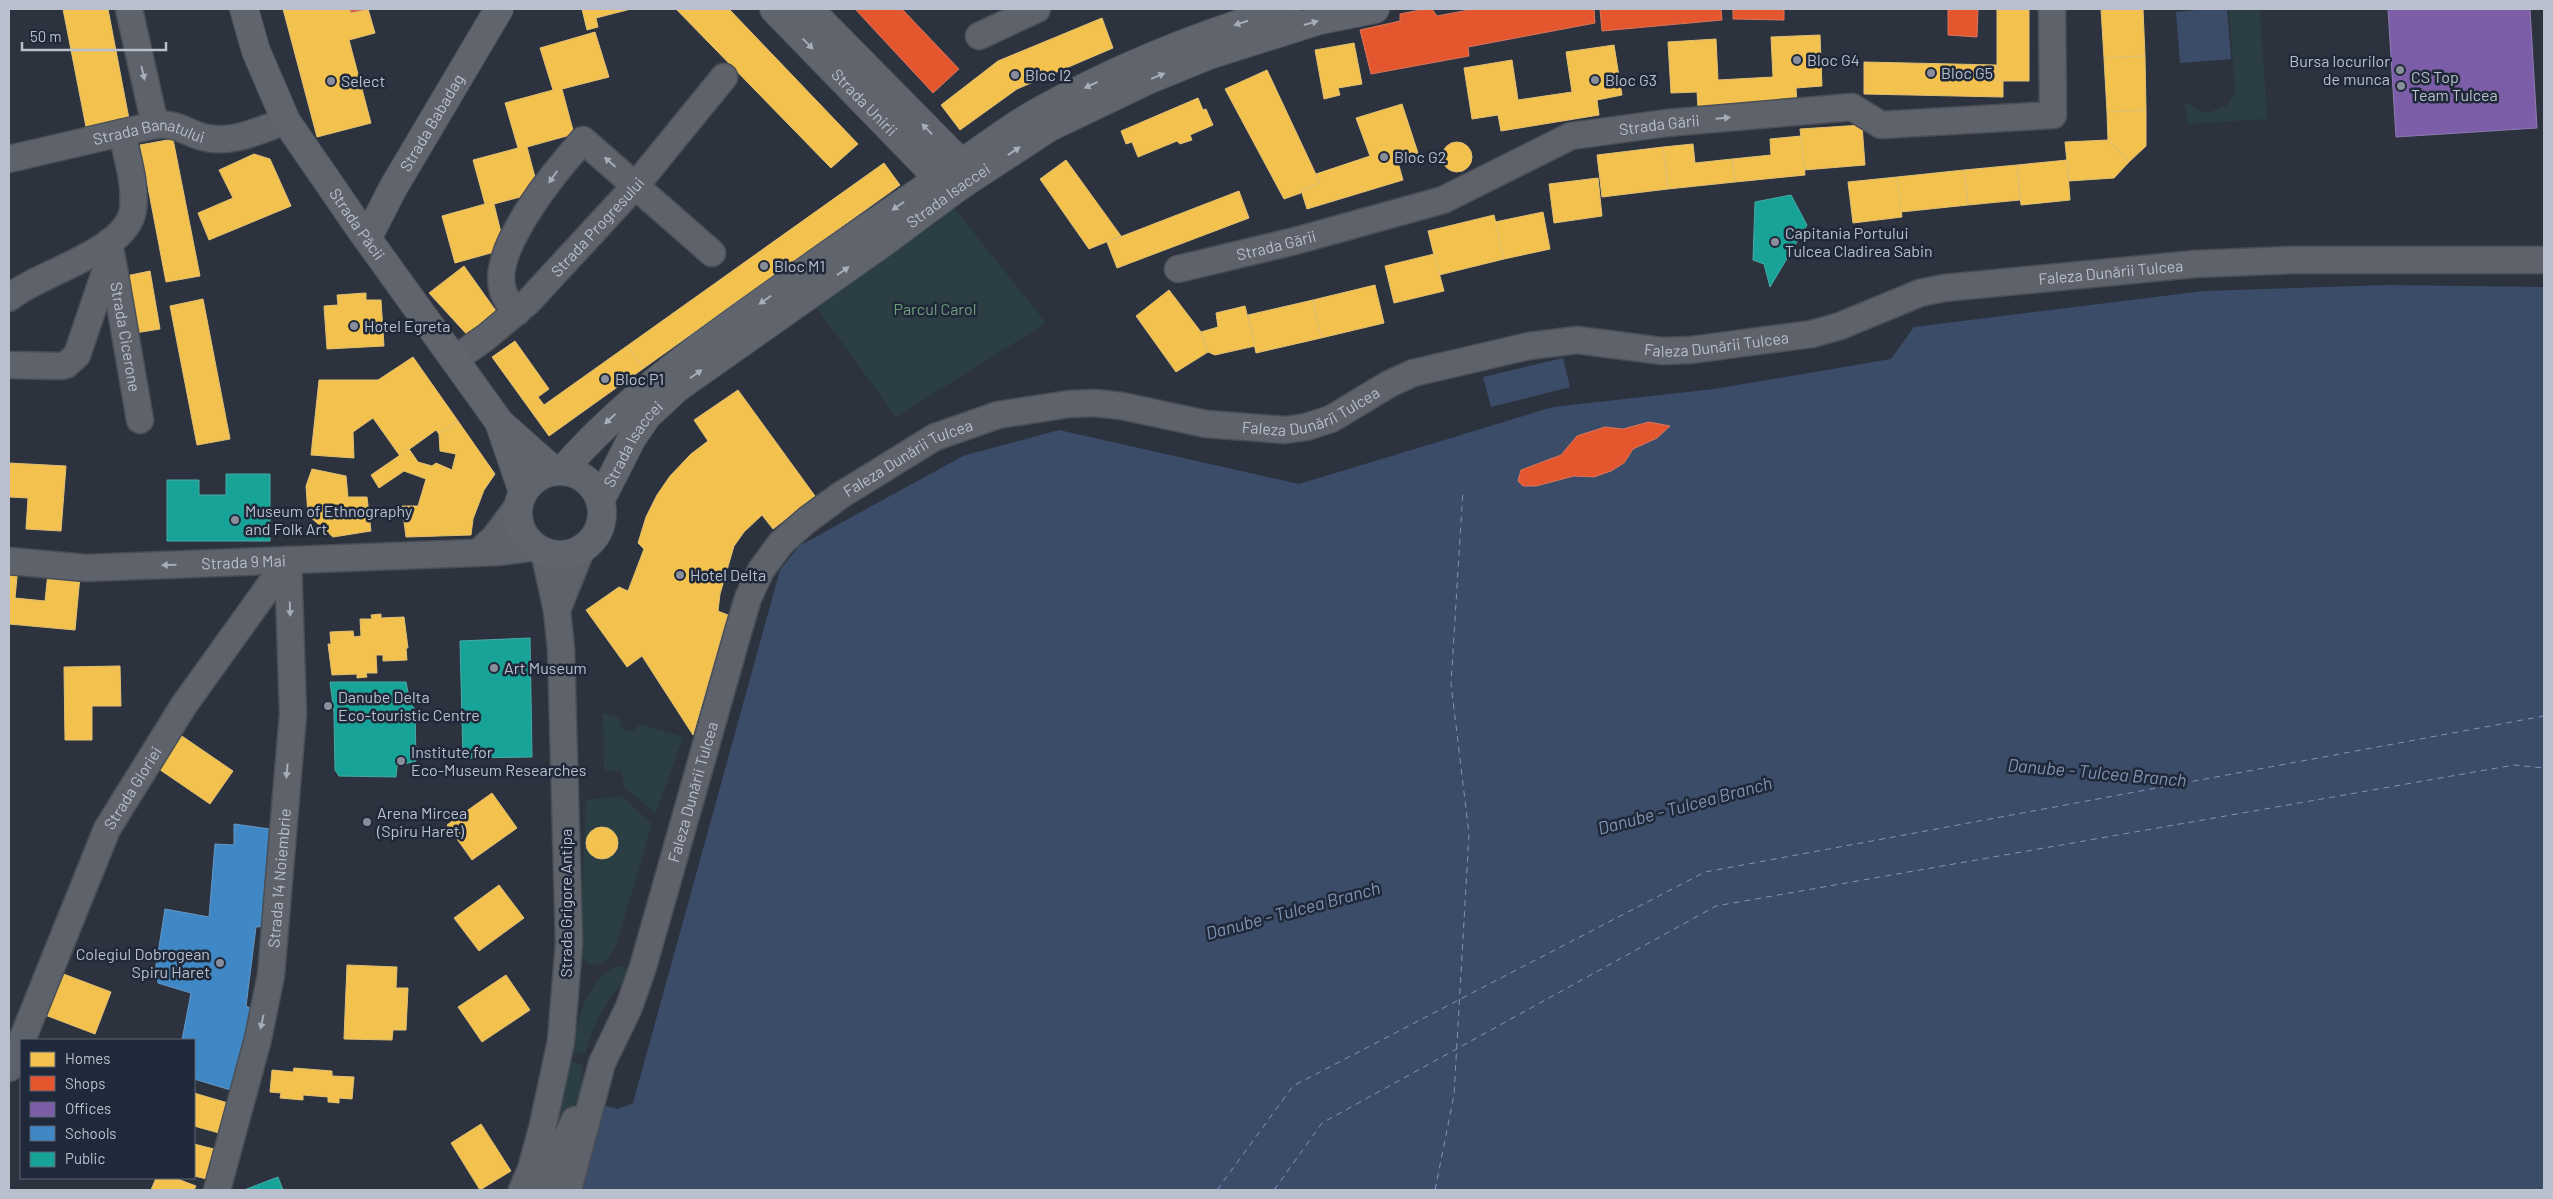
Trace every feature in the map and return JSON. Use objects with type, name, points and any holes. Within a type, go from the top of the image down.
[{"type":"main road","name":"Strada Păcii","points":[[244,9],[256,51],[286,121],[500,423],[558,471]]},
{"type":"main road","name":"Strada Babadag","points":[[368,237],[392,188],[499,9]]},
{"type":"main road","name":"Strada Unirii","points":[[774,9],[958,176]]},
{"type":"main road","name":"Strada Unirii","points":[[809,9],[958,176]]},
{"type":"main road","name":"Strada Isaccei","points":[[600,501],[632,438],[647,416],[677,388],[923,213],[958,176],[1036,113],[1125,69],[1186,42],[1241,22],[1288,9]]},
{"type":"main road","name":"Strada Isaccei","points":[[558,471],[647,387],[752,309],[958,176],[1048,128],[1158,75],[1251,40],[1320,20],[1375,9]]},
{"type":"main road","name":"Strada Păcii","points":[[500,423],[521,499]]},
{"type":"main road","points":[[558,471],[582,477],[596,491],[602,511],[599,527],[590,541],[582,548],[561,554],[540,549],[525,536],[519,522],[521,499],[542,475],[558,471]]},
{"type":"street","points":[[129,9],[155,125]]},
{"type":"street","points":[[979,36],[1038,9]]},
{"type":"street","name":"Strada Gării","points":[[1178,269],[1295,241],[1443,200],[1570,136],[1667,123],[1852,107],[1881,125],[2053,115],[2052,9]]},
{"type":"street","name":"Strada Progresului","points":[[455,360],[517,312],[636,185],[724,77]]},
{"type":"street","name":"Strada Banatului","points":[[9,159],[167,123],[180,126],[206,138],[222,140],[243,136],[286,121]]},
{"type":"street","points":[[9,298],[110,249],[128,225],[133,209],[132,185],[122,133]]},
{"type":"street","points":[[517,312],[506,300],[502,286],[501,271],[509,242],[564,161],[583,140],[712,254]]},
{"type":"street","name":"Strada Cicerone","points":[[9,365],[61,366],[71,362],[82,344],[110,249]]},
{"type":"street","name":"Strada Cicerone","points":[[110,249],[140,420]]},
{"type":"street","name":"Faleza Dunării Tulcea","points":[[568,1190],[602,1063],[629,1007],[640,976],[744,613],[761,570],[781,543],[814,515],[841,495],[935,437],[998,416],[1068,404],[1122,406],[1154,414],[1226,426],[1285,430],[1306,427],[1331,419],[1389,384],[1414,373],[1529,346],[1577,340],[1662,351],[1691,350],[1812,334],[1840,326],[1920,293],[1944,288],[2195,264],[2291,260],[2544,260]]},
{"type":"street","points":[[479,552],[495,537],[521,499]]},
{"type":"street","name":"Strada Grigore Antipa","points":[[556,611],[582,548]]},
{"type":"street","name":"Strada 9 Mai","points":[[9,562],[86,568],[540,549]]},
{"type":"street","name":"Strada Grigore Antipa","points":[[522,1190],[531,1169],[543,1125],[561,1041],[569,943],[562,668],[556,611],[540,549]]},
{"type":"street","name":"Strada Gloriei","points":[[23,1039],[107,829],[184,705],[288,560]]},
{"type":"street","name":"Strada 14 Noiembrie","points":[[217,1190],[258,1039],[271,975],[293,714],[288,560]]},
{"type":"street","name":"Strada Gloriei","points":[[9,1068],[20,1045]]},
{"type":"street","points":[[540,1190],[602,1063]]},
{"type":"green space","points":[[2229,9],[2260,9],[2267,119],[2187,124],[2185,101],[2197,110],[2207,113],[2226,106],[2235,92]]},
{"type":"green space","name":"Parcul Carol","points":[[954,208],[1046,323],[896,417],[816,307]]},
{"type":"green space","points":[[603,713],[619,718],[621,726],[626,731],[634,730],[640,724],[683,737],[656,813],[625,788],[621,771],[604,770]]},
{"type":"green space","points":[[622,796],[652,824],[616,945],[606,960],[600,964],[590,965],[583,959],[580,950],[586,800]]},
{"type":"green space","points":[[617,966],[628,968],[627,975],[599,1016],[585,1054],[571,1051],[580,1014],[590,992],[606,973]]},
{"type":"green space","points":[[569,1061],[583,1064],[581,1090],[564,1129],[541,1173]]},
{"type":"water","points":[[2227,9],[2231,59],[2180,63],[2176,12]]},
{"type":"water","name":"Danube - Tulcea Branch","points":[[2388,285],[2544,287],[2544,1190],[577,1190],[601,1105],[618,1109],[633,1103],[780,570],[799,546],[963,456],[1059,430],[1299,484],[1553,407],[1714,389],[1891,359],[1914,327],[2204,291]]},
{"type":"water","points":[[1563,358],[1570,387],[1491,407],[1483,377]]},
{"type":"building: Homes","points":[[63,9],[108,9],[130,124],[87,132]]},
{"type":"building: Homes","name":"Select","points":[[283,9],[350,9],[351,13],[368,9],[375,33],[349,40],[371,123],[317,137]]},
{"type":"building: Homes","points":[[582,9],[631,9],[596,18],[598,27],[587,30]]},
{"type":"building: Homes","points":[[676,9],[729,9],[858,144],[831,168]]},
{"type":"building: Homes","points":[[1997,9],[2029,9],[2029,81],[1997,81]]},
{"type":"building: Homes","points":[[2101,9],[2143,9],[2145,56],[2104,58]]},
{"type":"building: Homes","name":"Bloc I2","points":[[1102,18],[1113,48],[1017,89],[960,130],[941,105],[998,61]]},
{"type":"building: Homes","points":[[595,32],[609,77],[562,89],[574,134],[527,147],[539,192],[494,204],[505,249],[455,263],[442,216],[485,204],[473,160],[518,148],[505,103],[553,90],[540,48]]},
{"type":"building: Homes","name":"Bloc G4","points":[[1820,35],[1822,86],[1796,88],[1797,103],[1698,108],[1697,92],[1671,93],[1668,42],[1716,39],[1718,80],[1773,77],[1771,37]]},
{"type":"building: Homes","points":[[1354,43],[1362,84],[1338,88],[1340,95],[1324,99],[1315,50]]},
{"type":"building: Homes","name":"Bloc G3","points":[[1614,45],[1622,95],[1597,100],[1599,115],[1501,131],[1498,115],[1472,119],[1464,68],[1512,60],[1518,100],[1572,92],[1566,52]]},
{"type":"building: Homes","points":[[2145,56],[2146,110],[2107,112],[2104,58]]},
{"type":"building: Homes","name":"Bloc G5","points":[[1864,62],[1997,65],[1997,81],[2003,81],[2003,97],[1864,94]]},
{"type":"building: Homes","points":[[1267,70],[1320,183],[1284,199],[1225,89]]},
{"type":"building: Homes","points":[[1198,98],[1203,110],[1206,109],[1213,125],[1190,135],[1192,140],[1180,144],[1177,141],[1138,157],[1132,142],[1126,144],[1121,131]]},
{"type":"building: Homes","name":"Bloc G2","points":[[1402,104],[1418,153],[1397,159],[1403,180],[1307,209],[1301,190],[1320,183],[1316,174],[1370,156],[1356,118]]},
{"type":"building: Homes","points":[[2146,110],[2146,146],[2129,162],[2108,140],[2107,112]]},
{"type":"building: Homes","points":[[1862,125],[1865,165],[1804,170],[1800,129]]},
{"type":"building: Homes","points":[[1801,136],[1805,175],[1735,182],[1732,159],[1771,155],[1770,139]]},
{"type":"building: Homes","points":[[173,139],[200,276],[166,282],[140,145]]},
{"type":"building: Homes","points":[[2108,140],[2129,162],[2114,178],[2069,181],[2065,142]]},
{"type":"building: Homes","points":[[1457,142],[1463,143],[1471,151],[1471,163],[1463,171],[1457,172],[1451,171],[1443,163],[1442,157],[1443,151],[1451,143]]},
{"type":"building: Homes","points":[[1693,144],[1695,163],[1732,159],[1735,182],[1668,189],[1663,147]]},
{"type":"building: Homes","points":[[1663,147],[1668,189],[1602,197],[1597,155]]},
{"type":"building: Homes","points":[[254,154],[270,159],[291,206],[209,240],[198,213],[233,198],[219,170]]},
{"type":"building: Homes","points":[[1066,160],[1121,236],[1089,249],[1040,179]]},
{"type":"building: Homes","points":[[2067,160],[2070,200],[2021,205],[2017,165]]},
{"type":"building: Homes","name":"Bloc M1","points":[[884,163],[900,185],[644,368],[627,346]]},
{"type":"building: Homes","points":[[2017,165],[2020,200],[1968,205],[1964,170]]},
{"type":"building: Homes","points":[[1964,170],[1968,205],[1901,212],[1897,177]]},
{"type":"building: Homes","points":[[1897,177],[1902,217],[1853,223],[1848,182]]},
{"type":"building: Homes","points":[[1598,178],[1602,216],[1554,223],[1549,184]]},
{"type":"building: Homes","points":[[1239,191],[1249,218],[1117,268],[1107,242]]},
{"type":"building: Homes","points":[[1543,212],[1550,249],[1504,259],[1495,222]]},
{"type":"building: Homes","points":[[1494,215],[1504,259],[1439,275],[1428,231]]},
{"type":"building: Homes","points":[[1434,254],[1444,291],[1394,303],[1385,266]]},
{"type":"building: Homes","points":[[464,266],[501,318],[471,339],[429,293]]},
{"type":"building: Homes","points":[[150,271],[160,329],[135,333],[126,276]]},
{"type":"building: Homes","points":[[1375,285],[1384,323],[1321,338],[1313,300]]},
{"type":"building: Homes","points":[[1169,290],[1201,332],[1208,352],[1176,372],[1136,316]]},
{"type":"building: Homes","name":"Hotel Egreta","points":[[366,293],[366,300],[381,300],[384,346],[327,349],[324,306],[338,305],[337,295]]},
{"type":"building: Homes","points":[[203,299],[230,439],[197,445],[170,306]]},
{"type":"building: Homes","points":[[1313,300],[1321,338],[1256,353],[1248,315]]},
{"type":"building: Homes","points":[[1245,306],[1255,346],[1215,355],[1208,352],[1201,332],[1218,327],[1216,313]]},
{"type":"building: Homes","name":"Bloc P1","points":[[515,341],[549,389],[538,397],[544,405],[627,346],[644,368],[549,436],[492,357]]},
{"type":"building: Homes","points":[[413,357],[458,421],[439,434],[436,430],[400,456],[373,418],[353,432],[354,458],[311,455],[319,380],[378,380]]},
{"type":"building: Homes","name":"Hotel Delta","points":[[738,390],[815,496],[773,529],[762,515],[744,532],[734,546],[720,594],[718,611],[728,615],[693,735],[642,656],[627,667],[586,610],[619,587],[628,591],[644,549],[638,543],[646,517],[657,495],[670,476],[691,454],[708,441],[694,420]]},
{"type":"building: Homes","points":[[458,421],[495,474],[484,490],[473,519],[471,535],[406,537],[402,506],[418,506],[426,479],[404,471],[379,488],[371,475],[409,449],[418,462],[432,466],[436,463],[452,470],[456,454],[440,451],[439,434]]},
{"type":"building: Homes","points":[[9,463],[66,466],[61,531],[26,529],[28,498],[9,497]]},
{"type":"building: Homes","points":[[312,469],[346,476],[348,497],[367,497],[371,531],[333,537],[308,515],[306,486]]},
{"type":"building: Homes","points":[[9,566],[18,567],[15,598],[45,601],[48,573],[80,576],[75,630],[9,624]]},
{"type":"building: Homes","points":[[381,614],[381,618],[404,617],[408,648],[406,648],[407,660],[383,661],[383,655],[376,655],[377,673],[366,673],[367,677],[357,678],[357,674],[332,675],[328,644],[331,644],[330,632],[353,631],[354,637],[361,636],[360,619],[372,619],[371,615]]},
{"type":"building: Homes","points":[[120,666],[121,706],[92,706],[92,740],[65,740],[64,667]]},
{"type":"building: Homes","points":[[176,732],[233,771],[210,804],[153,765]]},
{"type":"building: Homes","points":[[492,793],[517,828],[472,860],[447,825]]},
{"type":"building: Homes","points":[[602,827],[614,831],[618,843],[614,855],[602,859],[590,855],[586,843],[590,831]]},
{"type":"building: Homes","points":[[499,885],[524,918],[479,951],[454,918]]},
{"type":"building: Homes","points":[[347,965],[397,967],[396,988],[408,988],[406,1030],[393,1030],[392,1040],[344,1039]]},
{"type":"building: Homes","points":[[61,973],[111,992],[95,1034],[45,1015]]},
{"type":"building: Homes","points":[[506,975],[530,1010],[482,1042],[458,1007]]},
{"type":"building: Homes","points":[[294,1068],[332,1071],[332,1076],[354,1077],[352,1099],[339,1098],[339,1103],[328,1102],[328,1097],[303,1095],[303,1100],[280,1098],[281,1093],[270,1092],[272,1070],[293,1072]]},
{"type":"building: Homes","points":[[195,1093],[228,1103],[219,1133],[195,1126]]},
{"type":"building: Homes","points":[[481,1124],[511,1171],[480,1190],[451,1143]]},
{"type":"building: Homes","points":[[195,1144],[214,1149],[207,1179],[195,1176]]},
{"type":"building: Homes","points":[[156,1179],[178,1179],[196,1186],[194,1190],[151,1190]]},
{"type":"building: Shops","points":[[350,9],[367,9],[351,12]]},
{"type":"building: Shops","points":[[855,9],[902,9],[959,69],[933,93]]},
{"type":"building: Shops","points":[[1432,9],[1437,16],[1474,9],[1594,9],[1595,23],[1468,47],[1469,56],[1371,74],[1360,30],[1400,21],[1400,14]]},
{"type":"building: Shops","points":[[1600,9],[1721,9],[1722,20],[1602,31]]},
{"type":"building: Shops","points":[[1733,9],[1784,9],[1784,20],[1733,19]]},
{"type":"building: Shops","points":[[1948,9],[1978,9],[1977,37],[1948,35]]},
{"type":"building: Shops","points":[[1649,422],[1670,426],[1657,438],[1633,449],[1624,463],[1611,471],[1594,477],[1574,476],[1536,486],[1523,486],[1518,481],[1521,470],[1561,455],[1577,436],[1605,427],[1623,429]]},
{"type":"building: Offices","points":[[2388,9],[2530,9],[2537,128],[2396,137]]},
{"type":"building: Schools","points":[[234,824],[270,829],[269,841],[273,843],[268,926],[256,927],[246,1006],[254,1010],[234,1091],[195,1079],[195,1039],[182,1039],[191,993],[158,983],[155,972],[165,909],[209,917],[215,844],[234,845]]},
{"type":"building: Public","name":"Capitania Portului Tulcea Cladirea Sabin","points":[[1791,195],[1807,225],[1770,287],[1764,264],[1753,260],[1755,202]]},
{"type":"building: Public","points":[[226,474],[270,474],[270,541],[167,541],[167,480],[199,480],[199,495],[226,495]]},
{"type":"building: Public","points":[[530,638],[532,757],[463,758],[460,641]]},
{"type":"building: Public","points":[[330,682],[406,682],[410,703],[415,709],[416,761],[397,766],[396,777],[339,776],[335,770],[334,712]]},
{"type":"building: Public","points":[[278,1177],[283,1190],[244,1190]]},
{"type":"ferry route","points":[[1435,1190],[1454,1095],[1469,834],[1451,684],[1463,490]]},
{"type":"ferry route","points":[[1217,1190],[1293,1086],[1705,872],[2544,716]]},
{"type":"ferry route","points":[[1274,1190],[1322,1123],[1716,906],[2514,765],[2544,768]]},
{"type":"place","name":"Bloc G4","points":[[1797,60]]},
{"type":"place","name":"Bursa locurilor de munca","points":[[2400,70]]},
{"type":"place","name":"Bloc G5","points":[[1931,73]]},
{"type":"place","name":"Bloc I2","points":[[1015,75]]},
{"type":"place","name":"Bloc G3","points":[[1595,80]]},
{"type":"place","name":"Select","points":[[331,81]]},
{"type":"place","name":"CS Top Team Tulcea","points":[[2401,86]]},
{"type":"place","name":"Bloc G2","points":[[1384,157]]},
{"type":"place","name":"Capitania Portului Tulcea Cladirea Sabin","points":[[1775,242]]},
{"type":"place","name":"Bloc M1","points":[[764,266]]},
{"type":"place","name":"Hotel Egreta","points":[[354,326]]},
{"type":"place","name":"Bloc P1","points":[[605,379]]},
{"type":"place","name":"Museum of Ethnography and Folk Art","points":[[235,520]]},
{"type":"place","name":"Hotel Delta","points":[[680,575]]},
{"type":"place","name":"Art Museum","points":[[494,668]]},
{"type":"place","name":"Danube Delta Eco-touristic Centre","points":[[328,706]]},
{"type":"place","name":"Institute for Eco-Museum Researches","points":[[401,761]]},
{"type":"place","name":"Arena Mircea (Spiru Haret)","points":[[367,822]]},
{"type":"place","name":"Colegiul Dobrogean Spiru Haret","points":[[220,963]]}]
